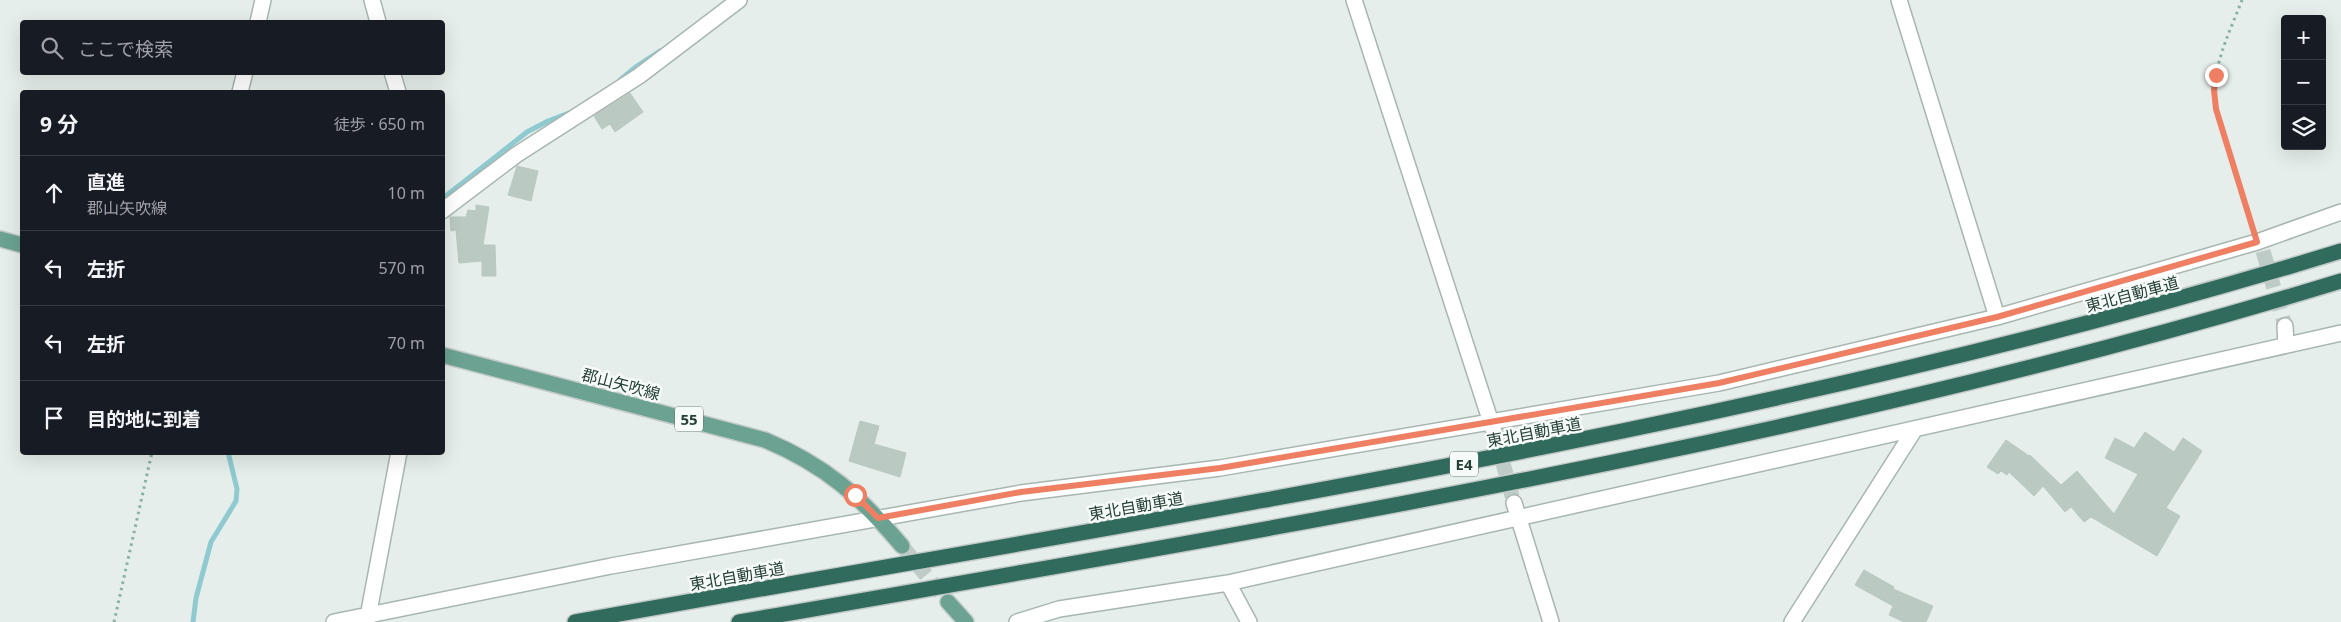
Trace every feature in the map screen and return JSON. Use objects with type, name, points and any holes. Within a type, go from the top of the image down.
[{"type":"highway","name":"東北自動車道","points":[[575,622],[1220,509],[1623,432],[1846,384],[2056,333],[2341,251]]},
{"type":"highway","name":"E4","points":[[739,622],[1389,507],[1622,462],[1852,411],[2062,360],[2158,335],[2341,281]]},
{"type":"main road","points":[[0,239],[20,244]]},
{"type":"main road","name":"郡山矢吹線","points":[[445,356],[765,440],[808,459],[829,474],[878,518],[902,546]]},
{"type":"main road","points":[[948,602],[960,620]]},
{"type":"street","points":[[258,20],[263,0]]},
{"type":"street","points":[[372,0],[377,20]]},
{"type":"street","points":[[445,209],[531,146],[639,76],[739,0]]},
{"type":"street","points":[[1354,0],[1496,438]]},
{"type":"street","points":[[1899,0],[1997,317]]},
{"type":"street","points":[[240,90],[244,75]]},
{"type":"street","points":[[393,75],[397,90]]},
{"type":"street","points":[[334,622],[368,618],[611,566],[1021,492],[1220,468],[1490,420],[1719,383],[1997,317],[2260,246],[2341,212]]},
{"type":"street","points":[[2285,326],[2286,344]]},
{"type":"street","points":[[1017,622],[1059,610],[1228,583],[2341,333]]},
{"type":"street","points":[[1792,622],[1915,429]]},
{"type":"street","points":[[368,618],[398,455]]},
{"type":"street","points":[[1514,503],[1551,622]]},
{"type":"street","points":[[1228,583],[1249,622]]},
{"type":"path","points":[[2242,0],[2216,75],[2214,99],[2260,246]]},
{"type":"path","points":[[114,622],[151,455]]},
{"type":"building","points":[[630,93],[643,112],[615,132],[610,124],[602,129],[594,116]]},
{"type":"building","points":[[517,166],[538,171],[531,201],[508,195]]},
{"type":"building","points":[[476,205],[489,207],[483,245],[495,245],[496,276],[482,276],[482,261],[459,263],[456,230],[451,231],[450,217],[466,217],[468,210],[476,211]]},
{"type":"building","points":[[860,421],[879,426],[874,444],[906,453],[900,477],[849,461]]},
{"type":"building","points":[[2145,432],[2174,452],[2183,438],[2202,451],[2166,508],[2180,516],[2157,556],[2091,517],[2084,522],[2071,507],[2065,512],[2043,486],[2034,496],[2009,472],[2007,475],[2001,471],[1998,474],[1987,467],[2006,440],[2030,455],[2061,485],[2077,471],[2114,514],[2138,474],[2105,458],[2115,438],[2134,448]]},
{"type":"building","points":[[1864,570],[1894,587],[1893,589],[1933,606],[1926,622],[1904,622],[1889,615],[1893,606],[1855,585]]},
{"type":"waterway","points":[[620,80],[660,51]]},
{"type":"waterway","points":[[445,197],[527,132],[574,111]]},
{"type":"waterway","points":[[193,622],[196,598],[211,542],[236,501],[237,489],[229,455]]},
{"type":"tunnel","points":[[2263,251],[2285,326]]},
{"type":"tunnel","points":[[1496,438],[1514,503]]},
{"type":"tunnel","points":[[902,546],[948,602]]},
{"type":"route","points":[[855,495],[878,518],[1021,492],[1128,481],[1220,468],[1490,420],[1719,383],[1997,317],[2257,242],[2216,109],[2214,99],[2216,75]]}]
